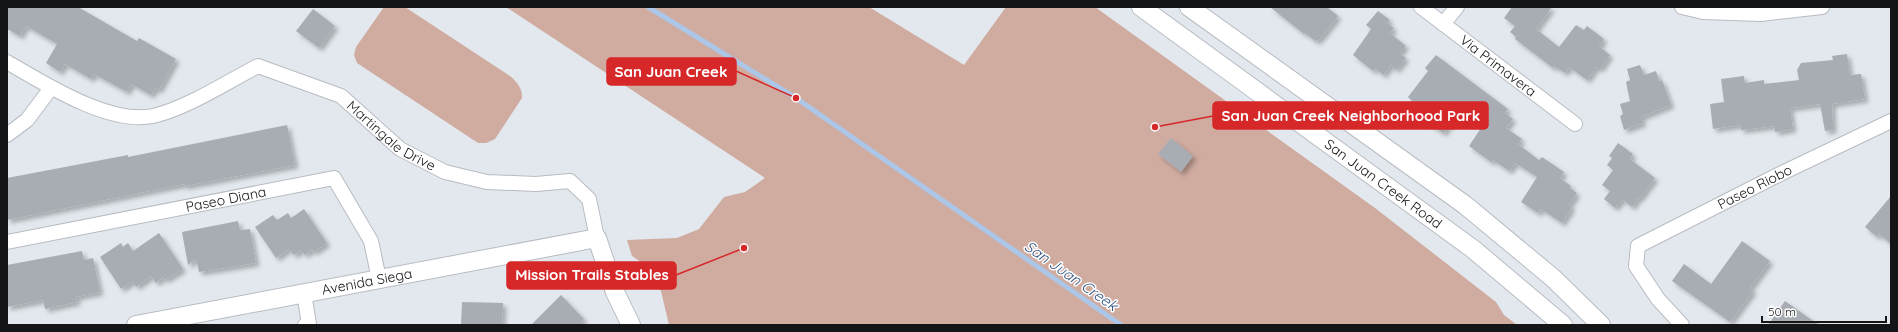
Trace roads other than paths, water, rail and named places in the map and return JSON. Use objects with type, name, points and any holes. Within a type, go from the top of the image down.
[{"type":"street","name":"San Juan Creek Road","points":[[1141,7],[1473,249],[1563,325]]},
{"type":"street","name":"San Juan Creek Road","points":[[1189,7],[1465,205],[1553,278],[1601,325]]},
{"type":"street","name":"Via Primavera","points":[[1422,7],[1575,124]]},
{"type":"street","points":[[1443,24],[1456,7]]},
{"type":"street","points":[[1682,7],[1703,12],[1761,14],[1822,7]]},
{"type":"street","name":"Martingale Drive","points":[[7,62],[51,88],[103,111],[122,117],[153,116],[182,105],[258,66],[340,96],[400,149],[445,172],[487,182],[536,184],[570,181],[589,199],[597,238]]},
{"type":"street","points":[[7,135],[27,120],[51,88]]},
{"type":"street","name":"Paseo Riobo","points":[[1682,325],[1658,299],[1636,266],[1638,246],[1891,121]]},
{"type":"street","name":"Paseo Diana","points":[[7,242],[334,178],[371,241],[379,279]]},
{"type":"street","points":[[597,238],[615,292],[631,325]]},
{"type":"street","name":"Avenida Siega","points":[[136,325],[597,238]]},
{"type":"street","points":[[304,293],[309,324],[305,325]]},
{"type":"waterway","name":"San Juan Creek","points":[[648,7],[796,98],[1121,325]]},
{"type":"place","name":"San Juan Creek","points":[[796,98]]},
{"type":"place","name":"San Juan Creek Neighborhood Park","points":[[1155,127]]},
{"type":"place","name":"Mission Trails Stables","points":[[744,248]]}]
